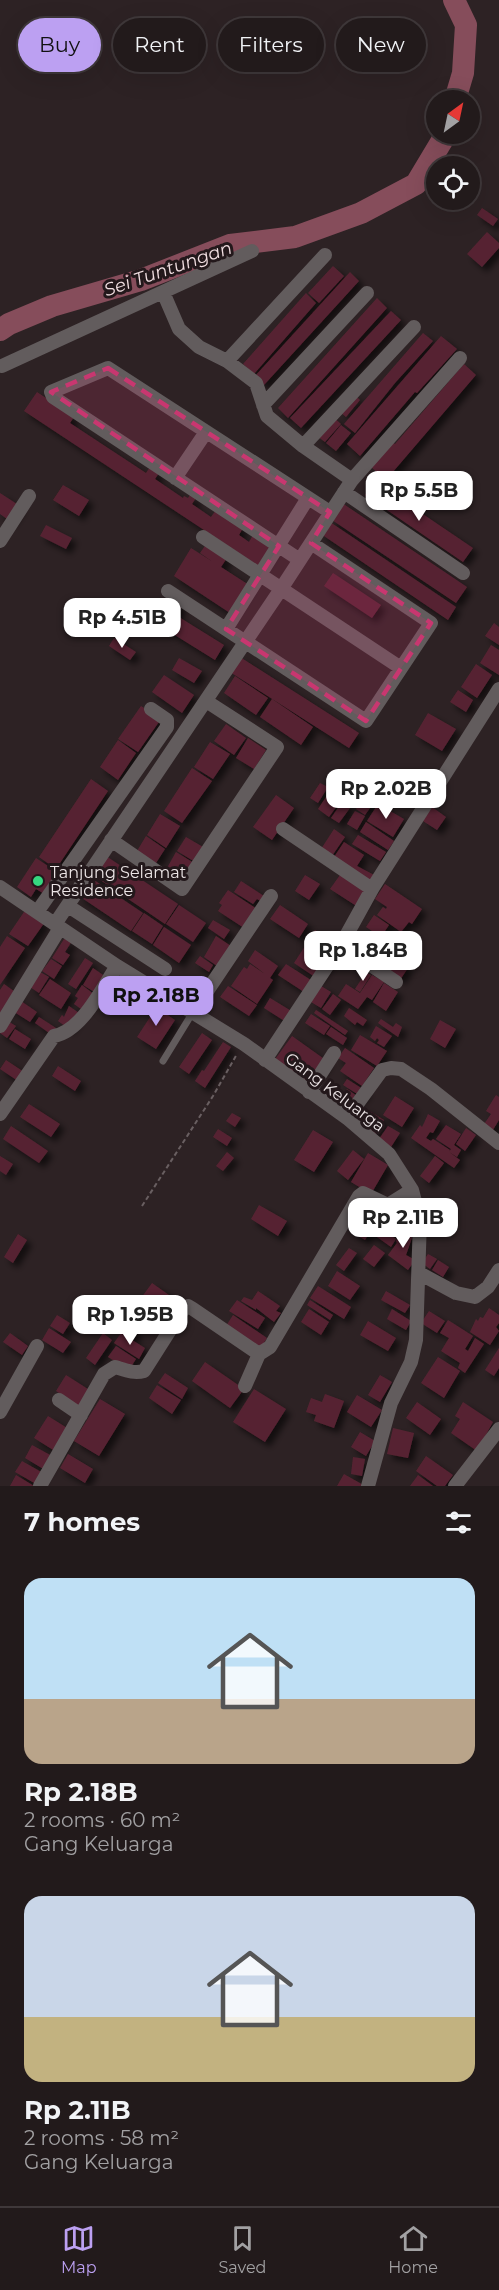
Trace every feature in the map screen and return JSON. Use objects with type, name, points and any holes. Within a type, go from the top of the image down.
[{"type":"street","points":[[2,366],[252,251]]},
{"type":"street","points":[[227,362],[325,255]]},
{"type":"street","points":[[163,292],[179,329],[199,347],[227,362],[256,382],[267,416],[303,446],[352,480]]},
{"type":"street","points":[[263,405],[367,293]]},
{"type":"street","points":[[303,446],[414,327]]},
{"type":"street","points":[[0,1026],[68,906],[352,480],[460,358]]},
{"type":"street","points":[[300,560],[53,397],[51,392],[108,368],[330,513]]},
{"type":"street","points":[[175,478],[206,432]]},
{"type":"street","points":[[344,492],[463,573]]},
{"type":"street","points":[[0,541],[29,496]]},
{"type":"street","points":[[226,629],[308,498]]},
{"type":"street","points":[[203,537],[400,669]]},
{"type":"street","points":[[168,591],[366,721],[431,623],[311,543]]},
{"type":"street","points":[[265,1060],[341,945],[372,889],[499,689]]},
{"type":"street","points":[[111,840],[182,889],[277,747],[206,701]]},
{"type":"street","points":[[37,912],[167,727],[167,720],[151,709]]},
{"type":"street","points":[[283,829],[372,889]]},
{"type":"street","name":"Gang Keluarga","points":[[0,886],[117,966],[244,1044],[347,1118],[389,1154],[413,1194],[420,1221],[419,1273],[414,1352],[391,1403],[368,1486]]},
{"type":"street","points":[[193,1012],[271,896]]},
{"type":"street","points":[[68,906],[165,969]]},
{"type":"street","points":[[341,945],[396,982]]},
{"type":"street","points":[[0,1114],[54,1036],[65,1034],[82,1019],[117,966]]},
{"type":"street","points":[[309,1092],[334,1053]]},
{"type":"street","points":[[347,1118],[382,1070],[401,1069],[431,1089],[499,1143]]},
{"type":"street","points":[[245,1386],[259,1353],[270,1347],[359,1196],[363,1193],[388,1205],[413,1194]]},
{"type":"street","points":[[419,1273],[456,1293],[475,1297],[493,1291],[499,1270]]},
{"type":"street","points":[[40,1486],[109,1369],[115,1367],[138,1373],[144,1371],[184,1308],[188,1306],[259,1353]]},
{"type":"street","points":[[0,1412],[38,1346]]},
{"type":"street","points":[[59,1400],[81,1415]]},
{"type":"street","points":[[455,1486],[499,1429]]},
{"type":"lane","points":[[163,1061],[193,1012]]},
{"type":"path","points":[[142,1206],[244,1044]]},
{"type":"highlighted area","points":[[108,368],[330,512],[311,543],[431,623],[366,721],[226,629],[279,546],[51,392]]},
{"type":"building","points":[[482,208],[498,219],[493,226],[477,215]]},
{"type":"building","points":[[487,232],[499,243],[499,248],[482,267],[467,254]]},
{"type":"building","points":[[333,266],[344,276],[319,303],[308,293]]},
{"type":"building","points":[[350,272],[359,281],[264,385],[255,376]]},
{"type":"building","points":[[306,293],[316,303],[254,374],[243,364]]},
{"type":"building","points":[[377,298],[387,308],[288,418],[278,408]]},
{"type":"building","points":[[391,311],[401,320],[301,428],[290,418]]},
{"type":"building","points":[[423,333],[433,341],[395,383],[355,433],[344,424]]},
{"type":"building","points":[[441,336],[457,349],[417,393],[415,392],[360,456],[347,444]]},
{"type":"building","points":[[464,364],[476,375],[386,480],[371,467],[392,442],[395,444]]},
{"type":"building","points":[[37,392],[74,417],[70,423],[146,473],[150,467],[159,473],[155,479],[183,498],[184,496],[188,498],[190,495],[196,498],[192,504],[211,517],[216,510],[243,528],[239,535],[249,542],[253,535],[273,548],[260,567],[24,411]]},
{"type":"building","points":[[355,395],[360,400],[346,417],[340,412]]},
{"type":"building","points":[[333,417],[341,424],[325,442],[317,436]]},
{"type":"building","points":[[341,425],[351,433],[336,451],[326,443]]},
{"type":"building","points":[[374,481],[473,548],[463,562],[365,495]]},
{"type":"building","points":[[63,485],[89,500],[79,516],[53,500]]},
{"type":"building","points":[[0,493],[20,506],[10,521],[0,514]]},
{"type":"building","points":[[342,503],[467,587],[456,603],[332,520]]},
{"type":"building","points":[[330,522],[456,607],[448,620],[321,534]]},
{"type":"building","points":[[46,525],[72,538],[66,549],[40,536]]},
{"type":"building","points":[[207,543],[227,558],[221,567],[249,585],[230,613],[174,576],[191,548],[213,562],[200,553]]},
{"type":"building","points":[[333,573],[381,605],[372,618],[324,586]]},
{"type":"building","points":[[173,600],[182,606],[177,614],[167,608]]},
{"type":"building","points":[[158,604],[224,645],[215,660],[149,619]]},
{"type":"building","points":[[494,623],[499,627],[499,645],[485,636]]},
{"type":"building","points":[[114,638],[136,652],[130,660],[109,646]]},
{"type":"building","points":[[491,645],[499,650],[499,675],[480,663]]},
{"type":"building","points":[[240,657],[359,733],[349,748],[230,672]]},
{"type":"building","points":[[179,658],[202,671],[194,683],[172,670]]},
{"type":"building","points":[[476,664],[492,675],[477,698],[461,687]]},
{"type":"building","points":[[164,675],[194,695],[182,713],[152,692]]},
{"type":"building","points":[[235,676],[268,698],[256,715],[224,693]]},
{"type":"building","points":[[458,690],[473,700],[466,712],[450,702]]},
{"type":"building","points":[[272,699],[313,727],[301,745],[260,717]]},
{"type":"building","points":[[141,706],[161,719],[138,752],[118,739]]},
{"type":"building","points":[[428,713],[456,729],[442,751],[415,735]]},
{"type":"building","points":[[226,724],[246,738],[234,755],[214,741]]},
{"type":"building","points":[[248,738],[266,750],[254,769],[236,758]]},
{"type":"building","points":[[118,740],[136,753],[118,780],[100,767]]},
{"type":"building","points":[[210,742],[230,754],[213,779],[194,767]]},
{"type":"building","points":[[192,768],[212,781],[182,823],[164,811]]},
{"type":"building","points":[[91,779],[108,791],[56,869],[39,857]]},
{"type":"building","points":[[320,783],[328,787],[318,803],[310,798]]},
{"type":"building","points":[[328,794],[340,802],[329,817],[318,809]]},
{"type":"building","points":[[276,795],[294,808],[272,840],[253,827]]},
{"type":"building","points":[[365,795],[375,801],[365,815],[356,809]]},
{"type":"building","points":[[342,802],[350,808],[339,823],[331,818]]},
{"type":"building","points":[[378,804],[404,819],[393,837],[367,821]]},
{"type":"building","points":[[432,807],[446,817],[437,830],[423,821]]},
{"type":"building","points":[[355,811],[365,816],[357,830],[347,824]]},
{"type":"building","points":[[160,814],[180,826],[166,848],[147,835]]},
{"type":"building","points":[[366,822],[394,841],[388,850],[360,832]]},
{"type":"building","points":[[334,829],[345,837],[332,856],[321,849]]},
{"type":"building","points":[[358,835],[386,852],[380,861],[352,844]]},
{"type":"building","points":[[146,836],[165,849],[156,863],[137,851]]},
{"type":"building","points":[[186,837],[203,847],[195,862],[177,851]]},
{"type":"building","points":[[344,842],[364,855],[357,866],[378,877],[373,886],[332,860]]},
{"type":"building","points":[[176,852],[194,863],[184,879],[167,868]]},
{"type":"building","points":[[106,856],[178,904],[165,924],[93,875]]},
{"type":"building","name":"Tanjung Selamat Residence","points":[[36,858],[60,874],[46,895],[36,889],[31,897],[17,887]]},
{"type":"building","points":[[305,875],[320,884],[309,900],[295,891]]},
{"type":"building","points":[[340,875],[368,893],[358,907],[330,889]]},
{"type":"building","points":[[91,878],[143,913],[131,931],[79,896]]},
{"type":"building","points":[[241,881],[267,898],[264,903],[257,899],[253,904],[234,892]]},
{"type":"building","points":[[385,884],[422,909],[412,924],[409,922],[401,932],[377,915],[383,907],[386,909],[387,907],[375,899]]},
{"type":"building","points":[[228,890],[257,909],[244,928],[218,911],[222,905],[219,903]]},
{"type":"building","points":[[179,905],[206,923],[193,942],[166,924]]},
{"type":"building","points":[[280,905],[308,924],[299,938],[270,919]]},
{"type":"building","points":[[26,909],[45,922],[28,946],[9,934]]},
{"type":"building","points":[[144,913],[163,926],[152,944],[132,931]]},
{"type":"building","points":[[374,915],[389,925],[381,937],[366,927]]},
{"type":"building","points":[[213,920],[230,930],[224,939],[208,928]]},
{"type":"building","points":[[164,927],[191,945],[179,963],[153,945]]},
{"type":"building","points":[[315,930],[340,946],[332,958],[307,942]]},
{"type":"building","points":[[7,936],[25,948],[0,985],[0,947]]},
{"type":"building","points":[[216,936],[231,946],[220,968],[204,957]]},
{"type":"building","points":[[64,939],[72,941],[65,952],[70,955],[63,965],[52,958]]},
{"type":"building","points":[[364,940],[408,968],[400,980],[356,952]]},
{"type":"building","points":[[307,943],[331,959],[318,979],[294,963]]},
{"type":"building","points":[[255,950],[278,966],[270,978],[273,980],[257,1004],[231,986],[244,967],[247,969],[250,964],[265,974],[248,961]]},
{"type":"building","points":[[200,956],[213,965],[209,972],[195,963]]},
{"type":"building","points":[[85,958],[93,963],[76,989],[68,984]]},
{"type":"building","points":[[51,959],[62,966],[54,979],[42,971]]},
{"type":"building","points":[[286,964],[314,982],[307,994],[278,975]]},
{"type":"building","points":[[93,968],[106,977],[96,993],[83,985]]},
{"type":"building","points":[[40,972],[49,977],[39,993],[30,987]]},
{"type":"building","points":[[366,972],[371,975],[360,992],[355,989]]},
{"type":"building","points":[[372,975],[384,982],[372,1000],[367,997],[358,1009],[338,996],[346,984],[360,993]]},
{"type":"building","points":[[50,979],[71,993],[61,1009],[39,995]]},
{"type":"building","points":[[384,983],[398,992],[386,1011],[373,1002]]},
{"type":"building","points":[[4,984],[18,994],[4,1015],[0,1012],[0,990]]},
{"type":"building","points":[[82,985],[95,995],[84,1011],[74,1004],[78,998],[75,996]]},
{"type":"building","points":[[228,986],[257,1005],[249,1016],[220,997]]},
{"type":"building","points":[[321,986],[331,992],[321,1008],[311,1002]]},
{"type":"building","points":[[333,994],[341,1000],[330,1015],[322,1009]]},
{"type":"building","points":[[270,998],[293,1012],[286,1022],[264,1008]]},
{"type":"building","points":[[18,999],[37,1012],[30,1022],[11,1010]]},
{"type":"building","points":[[157,1001],[162,1005],[159,1009],[175,1020],[156,1049],[137,1037],[154,1011],[151,1009]]},
{"type":"building","points":[[69,1006],[79,1013],[69,1029],[58,1021],[62,1015],[64,1017]]},
{"type":"building","points":[[349,1008],[367,1020],[363,1026],[357,1022],[355,1025],[344,1016]]},
{"type":"building","points":[[316,1010],[348,1031],[345,1035],[314,1013]]},
{"type":"building","points":[[311,1014],[330,1026],[324,1035],[305,1023]]},
{"type":"building","points":[[39,1017],[56,1028],[52,1035],[35,1023]]},
{"type":"building","points":[[381,1019],[393,1027],[396,1023],[402,1027],[398,1037],[378,1023]]},
{"type":"building","points":[[6,1020],[16,1026],[7,1038],[0,1033],[0,1028]]},
{"type":"building","points":[[440,1020],[456,1029],[445,1048],[430,1039]]},
{"type":"building","points":[[376,1026],[392,1036],[384,1047],[377,1043],[379,1040],[377,1038],[375,1041],[370,1037]]},
{"type":"building","points":[[331,1027],[347,1038],[343,1045],[326,1034]]},
{"type":"building","points":[[15,1029],[31,1039],[25,1049],[9,1039]]},
{"type":"building","points":[[202,1033],[212,1040],[189,1074],[179,1067]]},
{"type":"building","points":[[360,1035],[387,1051],[377,1066],[351,1050]]},
{"type":"building","points":[[292,1036],[327,1061],[308,1087],[273,1062]]},
{"type":"building","points":[[223,1042],[231,1047],[205,1088],[195,1081]]},
{"type":"building","points":[[345,1048],[374,1068],[362,1086],[340,1071],[346,1063],[338,1058]]},
{"type":"building","points":[[6,1060],[24,1072],[18,1081],[0,1069]]},
{"type":"building","points":[[58,1066],[81,1081],[75,1091],[52,1076]]},
{"type":"building","points":[[347,1079],[366,1091],[362,1097],[343,1085]]},
{"type":"building","points":[[347,1089],[360,1098],[347,1115],[334,1105]]},
{"type":"building","points":[[496,1095],[499,1097],[499,1120],[491,1133],[482,1127],[491,1114],[486,1111]]},
{"type":"building","points":[[395,1096],[414,1108],[402,1127],[383,1115]]},
{"type":"building","points":[[29,1104],[60,1124],[51,1137],[20,1117]]},
{"type":"building","points":[[363,1107],[384,1120],[375,1136],[354,1122]]},
{"type":"building","points":[[232,1113],[241,1118],[235,1127],[226,1121]]},
{"type":"building","points":[[428,1114],[440,1121],[433,1133],[430,1132],[426,1138],[431,1141],[433,1139],[450,1150],[449,1152],[460,1160],[454,1168],[411,1138],[420,1125],[422,1127]]},
{"type":"building","points":[[446,1125],[461,1134],[454,1145],[461,1150],[457,1157],[449,1152],[451,1149],[436,1139]]},
{"type":"building","points":[[11,1126],[48,1151],[39,1163],[3,1139]]},
{"type":"building","points":[[388,1126],[400,1133],[391,1147],[379,1139]]},
{"type":"building","points":[[466,1128],[476,1135],[465,1151],[456,1144]]},
{"type":"building","points":[[218,1129],[232,1138],[227,1146],[213,1137]]},
{"type":"building","points":[[313,1130],[333,1142],[314,1172],[294,1160]]},
{"type":"building","points":[[353,1150],[364,1159],[348,1180],[337,1171]]},
{"type":"building","points":[[227,1152],[234,1158],[223,1171],[216,1166]]},
{"type":"building","points":[[368,1153],[388,1165],[371,1194],[351,1182]]},
{"type":"building","points":[[0,1156],[13,1164],[6,1175],[0,1171]]},
{"type":"building","points":[[435,1156],[444,1163],[429,1183],[420,1176]]},
{"type":"building","points":[[259,1205],[287,1221],[278,1236],[251,1219]]},
{"type":"building","points":[[379,1213],[389,1220],[387,1223],[384,1221],[381,1227],[374,1221]]},
{"type":"building","points":[[396,1215],[400,1218],[395,1224],[400,1229],[398,1232],[388,1225]]},
{"type":"building","points":[[362,1216],[375,1223],[365,1240],[353,1233]]},
{"type":"building","points":[[375,1225],[396,1239],[391,1247],[370,1232]]},
{"type":"building","points":[[403,1226],[414,1232],[406,1255],[415,1260],[408,1270],[388,1255],[397,1243]]},
{"type":"building","points":[[18,1234],[27,1240],[13,1263],[4,1257]]},
{"type":"building","points":[[374,1245],[385,1253],[374,1267],[363,1259]]},
{"type":"building","points":[[349,1248],[357,1253],[344,1271],[336,1265]]},
{"type":"building","points":[[428,1254],[437,1259],[430,1269],[422,1263]]},
{"type":"building","points":[[438,1260],[449,1267],[443,1277],[432,1270]]},
{"type":"building","points":[[337,1271],[360,1286],[350,1300],[328,1286]]},
{"type":"building","points":[[152,1283],[183,1305],[167,1327],[136,1305]]},
{"type":"building","points":[[318,1286],[351,1307],[344,1319],[310,1298]]},
{"type":"building","points":[[258,1291],[280,1306],[276,1311],[281,1313],[274,1322],[256,1308],[256,1310],[241,1301],[244,1297],[252,1300]]},
{"type":"building","points":[[386,1291],[410,1305],[405,1313],[381,1300]]},
{"type":"building","points":[[237,1300],[265,1318],[258,1329],[229,1311]]},
{"type":"building","points":[[310,1300],[333,1315],[330,1320],[307,1305]]},
{"type":"building","points":[[489,1308],[499,1315],[499,1323],[496,1327],[499,1331],[490,1345],[470,1332],[476,1319],[478,1321],[480,1317],[483,1318]]},
{"type":"building","points":[[309,1309],[329,1322],[321,1335],[301,1322]]},
{"type":"building","points":[[392,1309],[411,1321],[406,1330],[387,1319]]},
{"type":"building","points":[[429,1311],[445,1321],[437,1333],[421,1323]]},
{"type":"building","points":[[57,1315],[70,1323],[63,1334],[50,1326]]},
{"type":"building","points":[[233,1315],[267,1338],[260,1349],[226,1326]]},
{"type":"building","points":[[448,1320],[473,1336],[465,1349],[468,1351],[475,1338],[484,1344],[465,1373],[458,1368],[460,1363],[441,1351],[449,1338],[440,1333]]},
{"type":"building","points":[[368,1321],[396,1338],[388,1351],[360,1335]]},
{"type":"building","points":[[126,1325],[137,1332],[133,1339],[121,1331]]},
{"type":"building","points":[[49,1328],[71,1342],[63,1353],[42,1340]]},
{"type":"building","points":[[10,1333],[28,1346],[22,1355],[3,1342]]},
{"type":"building","points":[[103,1333],[112,1340],[95,1365],[86,1358]]},
{"type":"building","points":[[121,1333],[145,1348],[139,1359],[114,1343]]},
{"type":"building","points":[[116,1346],[136,1359],[129,1370],[108,1357]]},
{"type":"building","points":[[499,1348],[499,1368],[494,1376],[485,1370]]},
{"type":"building","points":[[438,1357],[460,1371],[444,1398],[421,1383]]},
{"type":"building","points":[[205,1362],[244,1389],[230,1408],[192,1381]]},
{"type":"building","points":[[165,1373],[188,1388],[182,1399],[158,1383]]},
{"type":"building","points":[[66,1375],[91,1391],[80,1407],[56,1391]]},
{"type":"building","points":[[380,1375],[392,1382],[380,1402],[368,1395]]},
{"type":"building","points":[[157,1385],[181,1400],[172,1414],[149,1398]]},
{"type":"building","points":[[254,1389],[286,1409],[265,1442],[233,1422]]},
{"type":"building","points":[[325,1394],[344,1401],[334,1428],[314,1421],[316,1415],[306,1412],[311,1398],[322,1402]]},
{"type":"building","points":[[357,1395],[382,1410],[371,1427],[347,1412]]},
{"type":"building","points":[[100,1399],[125,1414],[99,1456],[74,1441]]},
{"type":"building","points":[[417,1402],[441,1419],[430,1435],[406,1418]]},
{"type":"building","points":[[463,1402],[493,1422],[477,1451],[451,1433],[460,1419],[455,1416]]},
{"type":"building","points":[[48,1416],[72,1431],[58,1453],[34,1438]]},
{"type":"building","points":[[393,1428],[414,1433],[408,1458],[387,1454]]},
{"type":"building","points":[[360,1432],[375,1441],[366,1456],[351,1447]]},
{"type":"building","points":[[32,1445],[52,1456],[45,1470],[25,1458]]},
{"type":"building","points":[[68,1454],[93,1469],[85,1483],[60,1468]]},
{"type":"building","points":[[426,1456],[453,1475],[445,1486],[437,1486],[416,1471]]},
{"type":"building","points":[[353,1457],[365,1459],[362,1476],[351,1474]]},
{"type":"building","points":[[22,1461],[43,1473],[36,1484],[15,1472]]},
{"type":"building","points":[[344,1474],[365,1486],[337,1486]]},
{"type":"building","points":[[16,1475],[34,1486],[10,1486]]},
{"type":"building","points":[[418,1475],[433,1486],[410,1486]]},
{"type":"waterway","name":"Sei Tuntungan","points":[[454,0],[466,25],[463,73],[458,90]]},
{"type":"waterway","name":"Sei Tuntungan","points":[[0,330],[52,306],[141,280],[230,245],[295,237],[361,213],[416,184],[440,144]]},
{"type":"place","name":"Tanjung Selamat Residence","points":[[38,881]]}]
